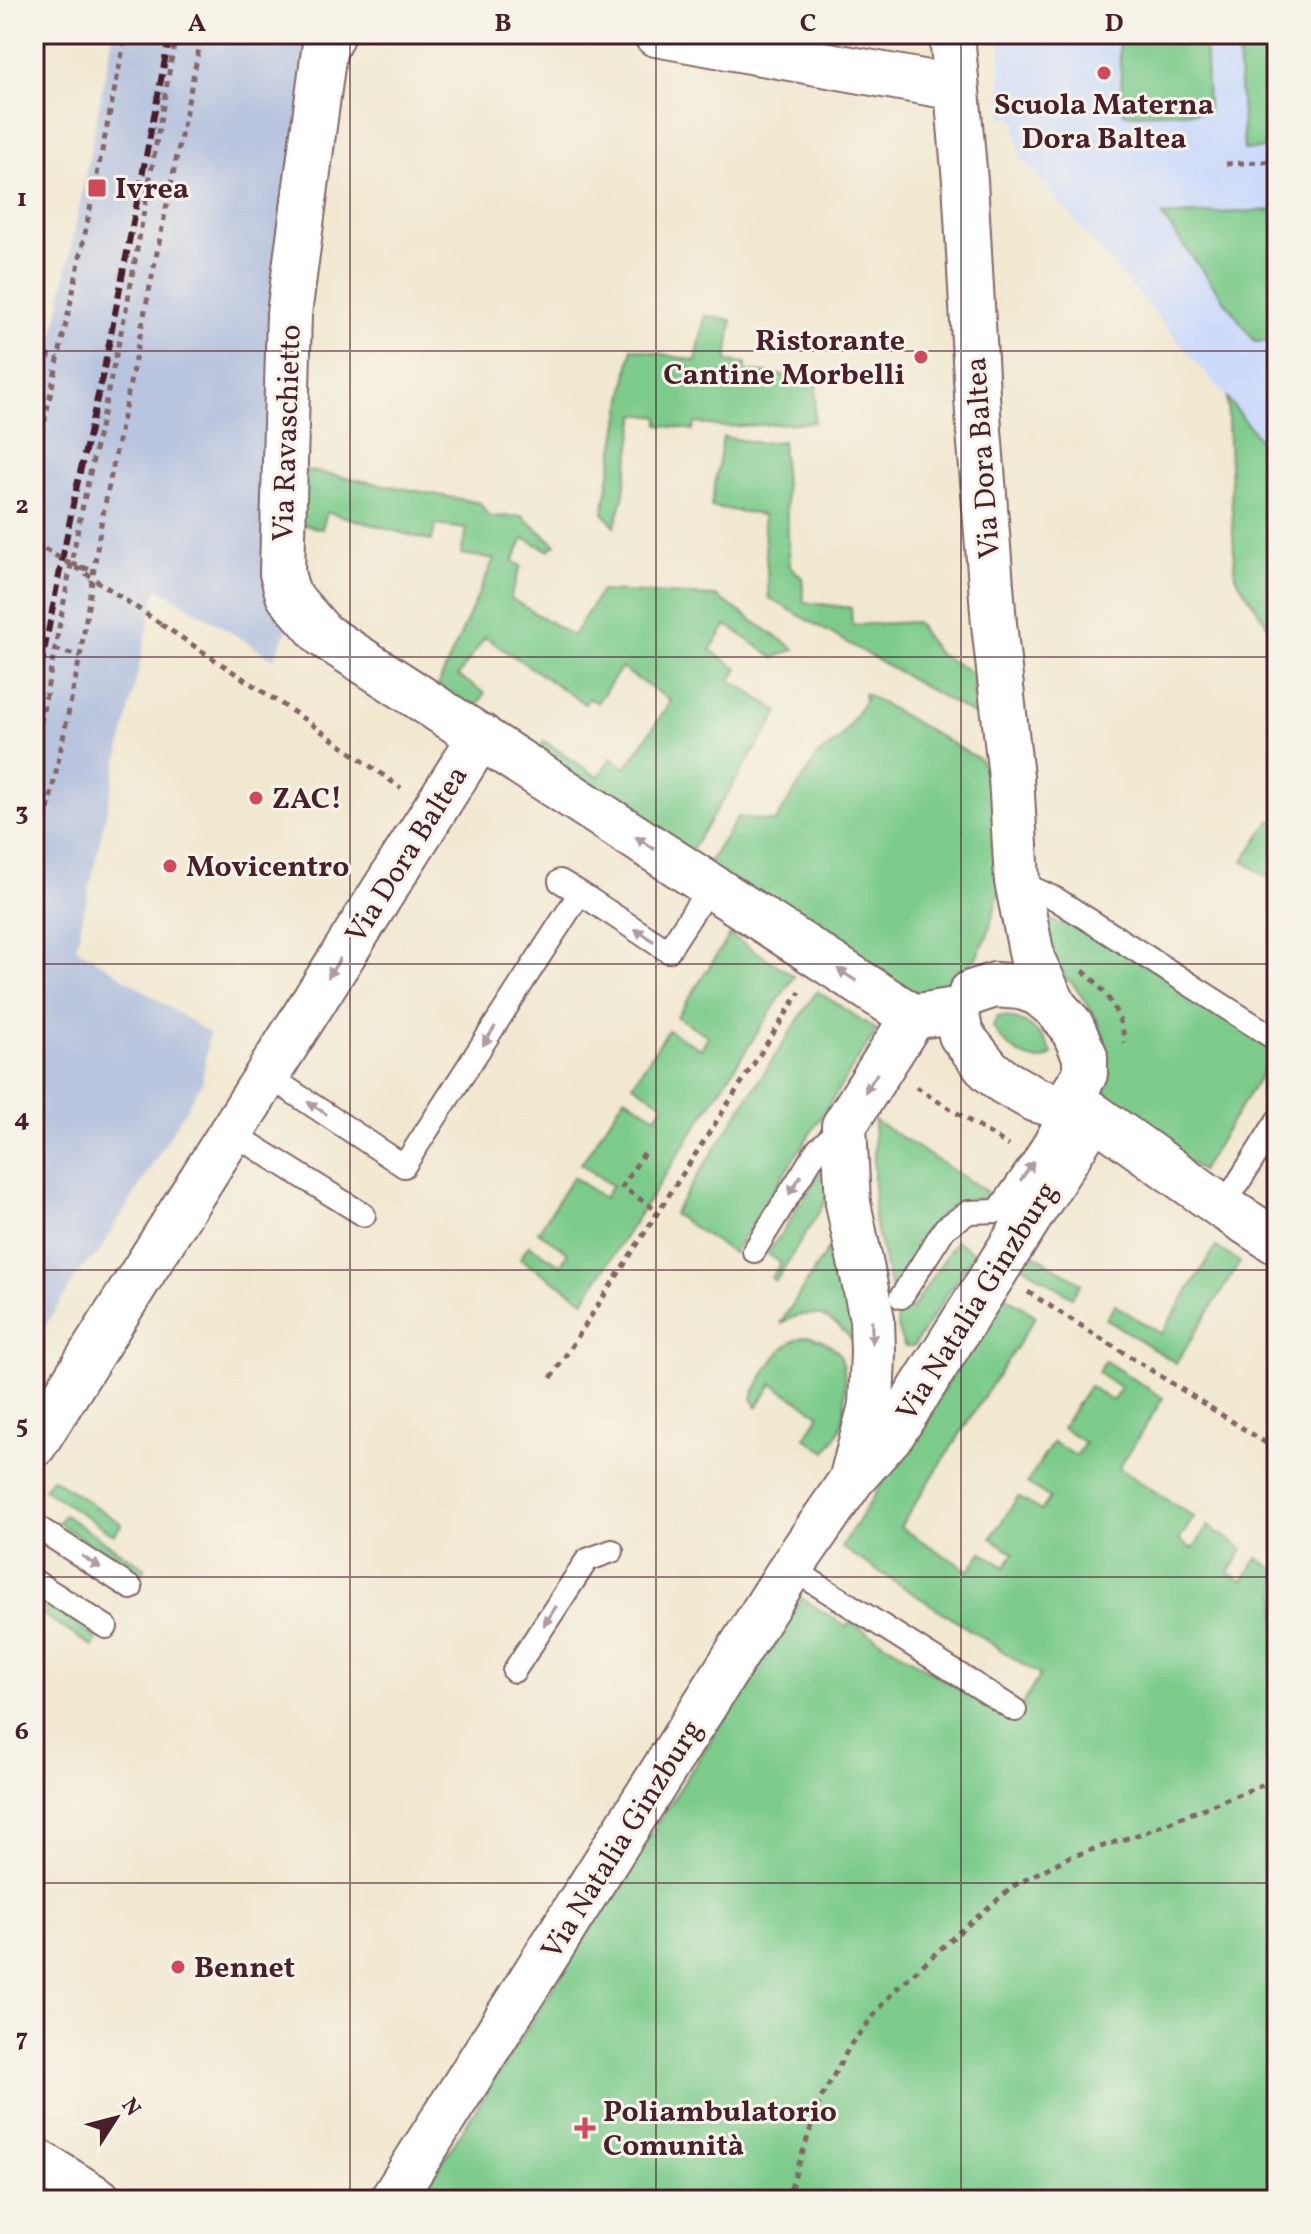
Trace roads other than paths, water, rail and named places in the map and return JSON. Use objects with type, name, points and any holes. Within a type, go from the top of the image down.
[{"type":"street","name":"Via Ravaschietto","points":[[332,34],[324,51],[289,314],[282,573],[288,595],[323,635],[481,736]]},
{"type":"street","points":[[656,34],[956,88]]},
{"type":"street","name":"Via Dora Baltea","points":[[952,34],[965,181],[979,430],[994,624],[1011,777],[1017,881],[1033,961],[1055,1007]]},
{"type":"street","name":"Via Dora Baltea","points":[[34,1445],[481,736],[913,1017]]},
{"type":"street","name":"Via Dora Baltea","points":[[964,1002],[999,959],[1011,926],[1017,881]]},
{"type":"street","points":[[844,1126],[913,1017],[964,1002],[995,985],[1021,987],[1038,993],[1071,1025],[1085,1056],[1085,1074],[1073,1107]]},
{"type":"street","points":[[964,1002],[961,1035],[989,1070],[1004,1082],[1036,1100],[1073,1107],[1277,1242]]},
{"type":"street","name":"Via Natalia Ginzburg","points":[[392,2200],[791,1568],[852,1479],[893,1433],[1073,1107]]},
{"type":"street","name":"Via Natalia Ginzburg","points":[[844,1126],[848,1203],[872,1319],[873,1352],[871,1406],[852,1479]]},
{"type":"street","points":[[34,2159],[99,2200]]},
{"type":"lane","points":[[1017,881],[1056,899],[1277,1040]]},
{"type":"lane","points":[[248,1104],[404,1166],[570,887],[668,951],[710,886]]},
{"type":"lane","points":[[248,1104],[364,1215]]},
{"type":"lane","points":[[901,1297],[945,1228],[969,1212],[998,1211],[1051,1130],[1073,1107]]},
{"type":"lane","points":[[1223,1207],[1277,1121]]},
{"type":"lane","points":[[754,1251],[817,1150],[844,1126]]},
{"type":"lane","points":[[34,1525],[131,1588]]},
{"type":"lane","points":[[514,1671],[587,1560],[612,1551]]},
{"type":"lane","points":[[791,1568],[1015,1710]]},
{"type":"lane","points":[[34,1581],[106,1627]]},
{"type":"railway","points":[[34,703],[170,34]]},
{"type":"place","name":"Scuola Materna Dora Baltea","points":[[1104,73]]},
{"type":"place","name":"Ivrea","points":[[97,188]]},
{"type":"place","name":"Ristorante Cantine Morbelli","points":[[921,357]]},
{"type":"place","name":"ZAC!","points":[[256,798]]},
{"type":"place","name":"Movicentro","points":[[170,866]]},
{"type":"place","name":"Bennet","points":[[178,1967]]},
{"type":"place","name":"Poliambulatorio Comunità","points":[[585,2128]]}]
